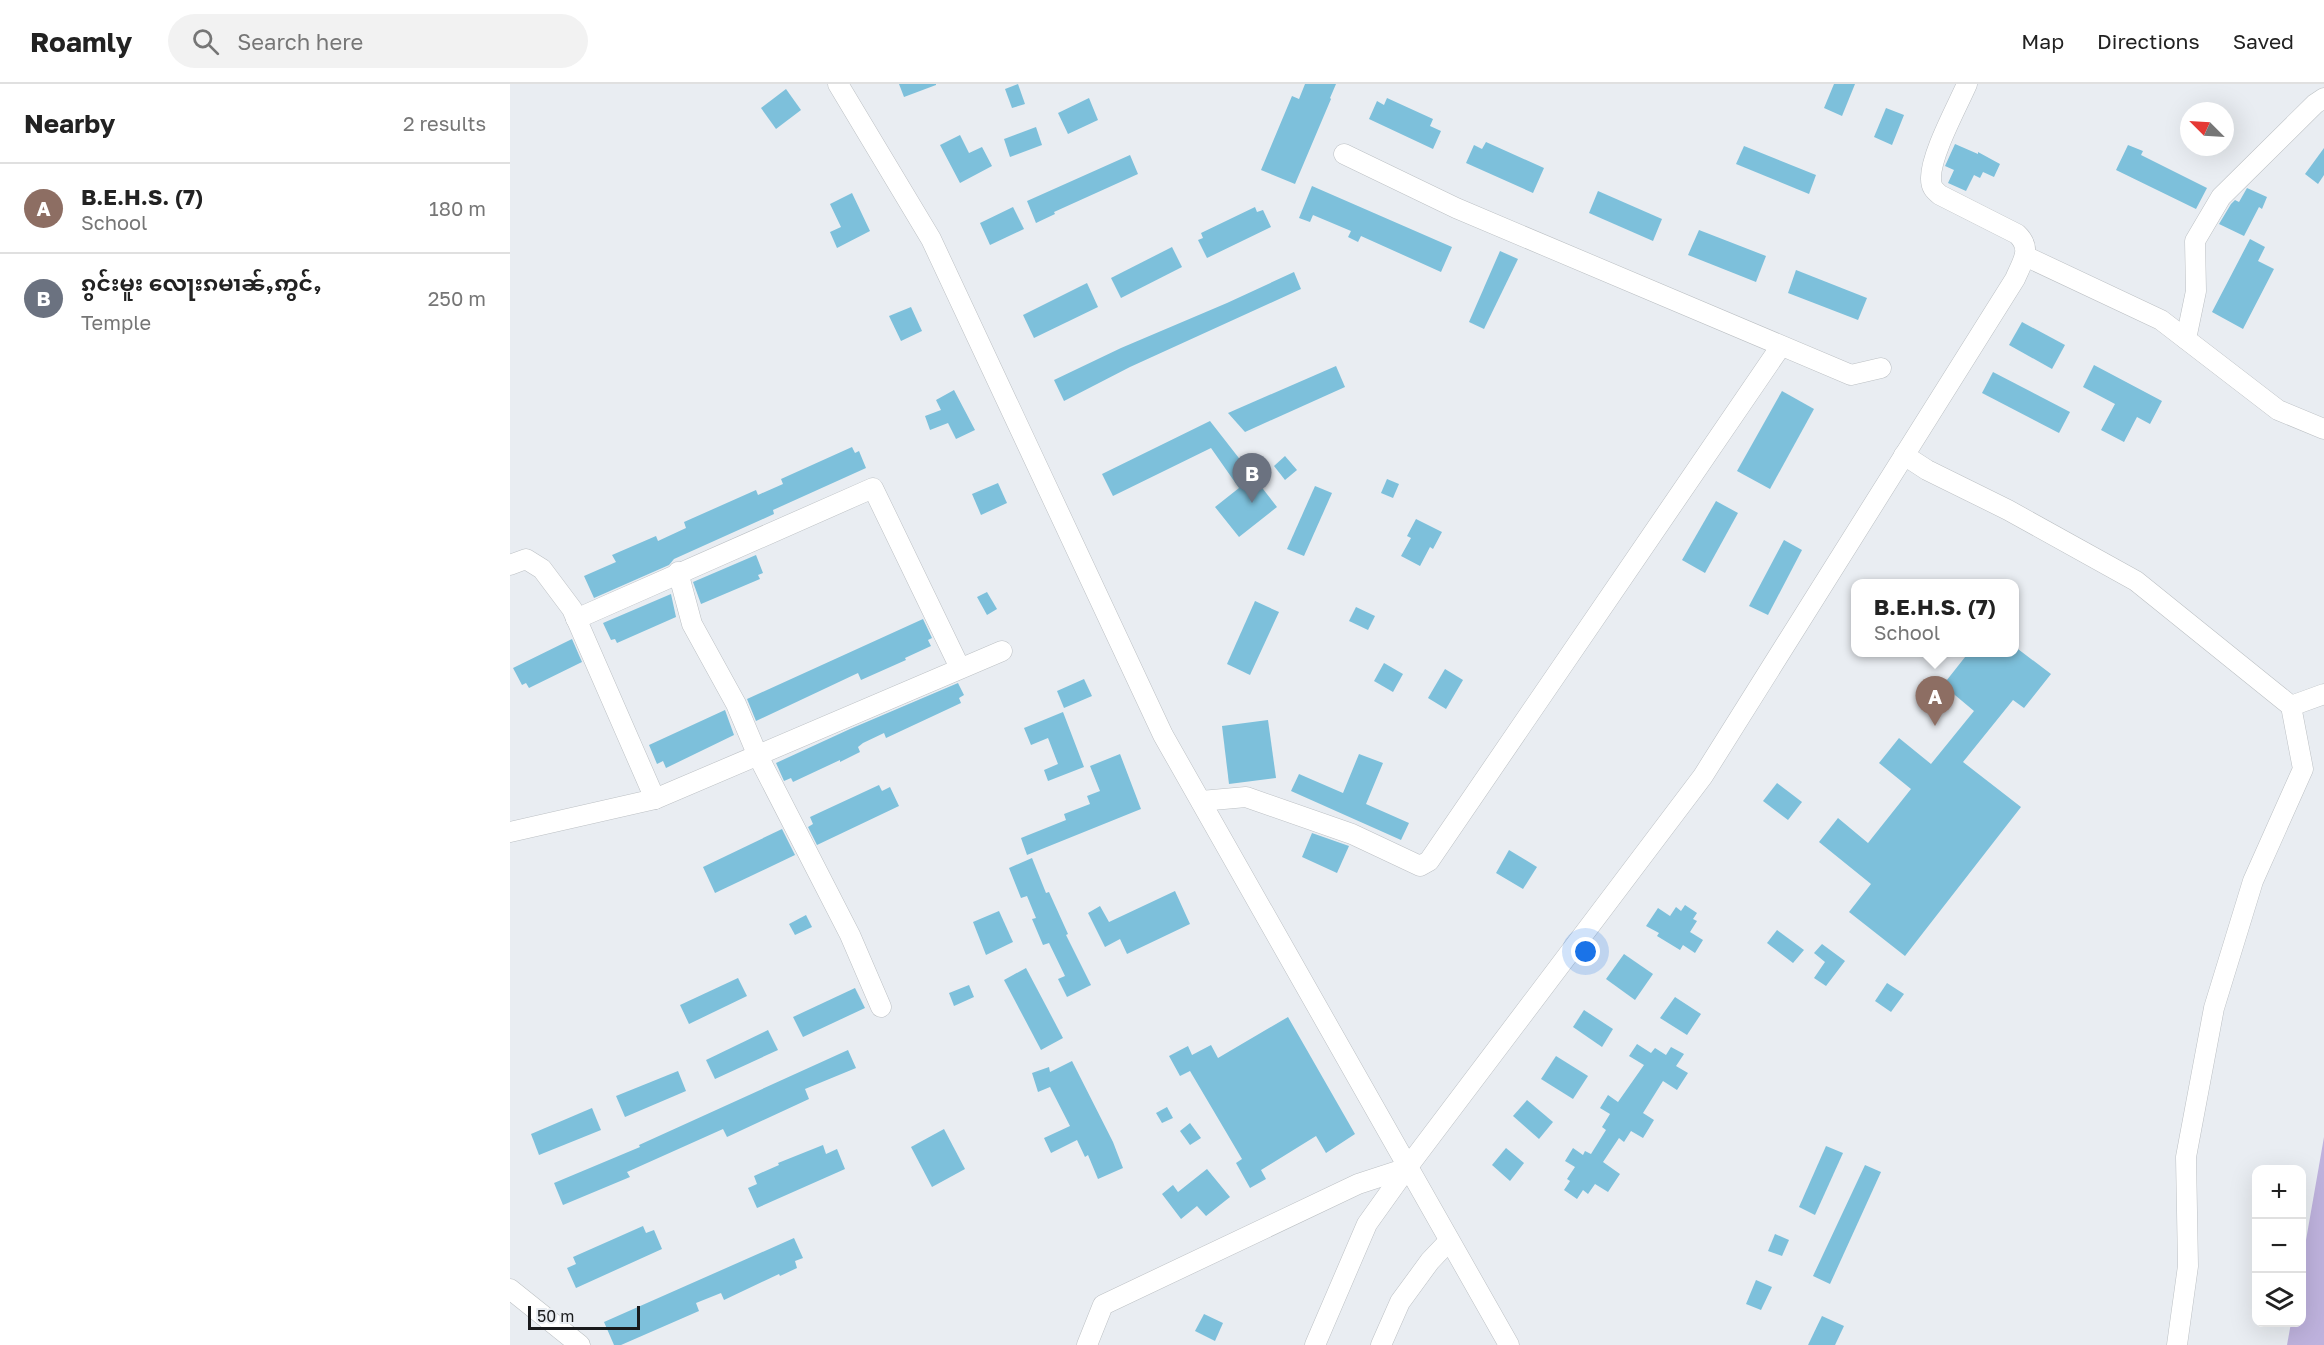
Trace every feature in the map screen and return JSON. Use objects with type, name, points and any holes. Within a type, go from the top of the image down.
[{"type":"street","points":[[838,84],[931,239],[1163,735],[1509,1345]]},
{"type":"street","points":[[1315,1345],[1367,1224],[1703,776],[2015,279],[2025,256],[2026,246],[2017,234],[1940,195],[1933,189],[1931,180],[1937,155],[1966,84]]},
{"type":"street","points":[[2186,339],[2196,291],[2195,242],[2221,197],[2314,104],[2324,98]]},
{"type":"street","points":[[1344,154],[1455,208],[1851,375],[1881,368]]},
{"type":"street","points":[[2025,256],[2162,320],[2278,410],[2324,429]]},
{"type":"street","points":[[1201,801],[1246,797],[1352,834],[1420,866],[1429,861],[1780,346]]},
{"type":"street","points":[[1904,455],[1927,470],[2008,510],[2136,581],[2291,706],[2303,769],[2253,881],[2217,997],[2186,1156],[2188,1266],[2177,1345]]},
{"type":"street","points":[[576,619],[678,572],[873,488],[960,668]]},
{"type":"street","points":[[510,565],[526,559],[542,568],[572,609],[655,799]]},
{"type":"street","points":[[678,572],[692,624],[736,704],[757,754],[850,935],[881,1008]]},
{"type":"street","points":[[510,832],[655,799],[1002,651]]},
{"type":"street","points":[[2291,706],[2324,694]]},
{"type":"street","points":[[1087,1345],[1103,1305],[1358,1184],[1407,1168]]},
{"type":"street","points":[[1381,1345],[1400,1302],[1430,1261],[1449,1241]]},
{"type":"street","points":[[510,1289],[580,1345]]},
{"type":"shaded area","points":[[2324,1137],[2324,1345],[2287,1345],[2290,1327],[2306,1327],[2306,1240]]},
{"type":"building","points":[[899,84],[936,84],[936,85],[904,97]]},
{"type":"building","points":[[1018,84],[1025,104],[1012,108],[1005,89]]},
{"type":"building","points":[[1305,84],[1336,84],[1295,184],[1261,170],[1292,96],[1299,99]]},
{"type":"building","points":[[1834,84],[1855,84],[1842,116],[1824,108]]},
{"type":"building","points":[[786,89],[801,110],[776,129],[761,108]]},
{"type":"building","points":[[1089,98],[1098,120],[1068,134],[1058,113]]},
{"type":"building","points":[[1387,98],[1433,119],[1430,126],[1441,131],[1433,149],[1369,119],[1377,101],[1384,105]]},
{"type":"building","points":[[1886,108],[1904,115],[1892,145],[1874,137]]},
{"type":"building","points":[[1036,127],[1042,145],[1010,157],[1004,139]]},
{"type":"building","points":[[960,135],[969,153],[982,147],[992,166],[960,183],[940,145]]},
{"type":"building","points":[[1486,142],[1544,168],[1533,193],[1466,163],[1474,145],[1482,149]]},
{"type":"building","points":[[1955,144],[1978,154],[1978,152],[2000,164],[1994,177],[1983,172],[1980,178],[1974,175],[1966,191],[1948,183],[1954,170],[1945,166]]},
{"type":"building","points":[[2128,145],[2143,151],[2141,155],[2207,188],[2196,209],[2116,170]]},
{"type":"building","points":[[1744,146],[1816,175],[1809,194],[1736,164]]},
{"type":"building","points":[[2324,148],[2324,175],[2318,184],[2305,174]]},
{"type":"building","points":[[1130,155],[1138,174],[1054,212],[1055,214],[1036,223],[1027,201]]},
{"type":"building","points":[[1312,186],[1452,247],[1441,272],[1361,236],[1358,242],[1348,237],[1351,231],[1313,215],[1310,222],[1299,218]]},
{"type":"building","points":[[2247,188],[2267,197],[2262,209],[2259,207],[2244,236],[2219,224],[2231,204],[2235,200],[2239,202]]},
{"type":"building","points":[[1598,191],[1662,219],[1653,241],[1589,213]]},
{"type":"building","points":[[852,193],[870,231],[837,248],[830,232],[841,227],[830,204]]},
{"type":"building","points":[[1013,207],[1024,229],[990,245],[980,223]]},
{"type":"building","points":[[1255,207],[1257,212],[1263,210],[1271,227],[1207,258],[1198,240],[1203,238],[1201,233]]},
{"type":"building","points":[[1699,230],[1766,256],[1756,282],[1688,255]]},
{"type":"building","points":[[2250,239],[2265,247],[2258,261],[2274,269],[2243,329],[2212,312]]},
{"type":"building","points":[[1172,247],[1182,267],[1121,298],[1111,278]]},
{"type":"building","points":[[1500,251],[1518,259],[1484,329],[1469,322]]},
{"type":"building","points":[[1796,270],[1867,298],[1858,320],[1788,293]]},
{"type":"building","points":[[1294,272],[1301,289],[1130,367],[1064,401],[1054,380]]},
{"type":"building","points":[[1087,283],[1098,307],[1034,338],[1023,315]]},
{"type":"building","points":[[911,307],[922,331],[901,341],[889,316]]},
{"type":"building","points":[[2022,322],[2065,345],[2052,369],[2009,345]]},
{"type":"building","points":[[2094,365],[2162,401],[2150,424],[2137,417],[2124,442],[2101,430],[2115,404],[2083,387]]},
{"type":"building","points":[[1336,366],[1345,387],[1245,432],[1228,413]]},
{"type":"building","points":[[1993,372],[2070,412],[2059,433],[1982,393]]},
{"type":"building","points":[[954,390],[975,430],[956,439],[948,423],[930,430],[925,416],[941,410],[936,400]]},
{"type":"building","points":[[1782,391],[1814,409],[1770,489],[1737,471]]},
{"type":"building","points":[[1210,421],[1277,507],[1239,537],[1215,507],[1239,488],[1211,448],[1113,496],[1102,474]]},
{"type":"building","points":[[852,447],[855,453],[859,451],[866,468],[773,510],[774,514],[674,559],[669,565],[594,598],[584,576],[616,562],[612,555],[656,536],[658,541],[686,528],[684,522],[756,490],[758,495],[783,484],[781,479]]},
{"type":"building","points":[[1285,456],[1297,470],[1285,480],[1274,466]]},
{"type":"building","points":[[1387,479],[1399,484],[1393,498],[1381,493]]},
{"type":"building","points":[[998,483],[1007,503],[981,515],[972,494]]},
{"type":"building","points":[[1315,486],[1332,493],[1304,556],[1287,549]]},
{"type":"building","points":[[1716,501],[1738,513],[1705,573],[1682,560]]},
{"type":"building","points":[[1416,519],[1442,532],[1433,549],[1430,547],[1420,566],[1401,556],[1411,538],[1407,536]]},
{"type":"building","points":[[1784,540],[1802,550],[1768,615],[1749,606]]},
{"type":"building","points":[[756,555],[763,573],[758,575],[760,579],[701,604],[693,582]]},
{"type":"building","points":[[987,592],[997,609],[987,615],[977,597]]},
{"type":"building","points":[[671,594],[676,617],[617,643],[615,639],[611,640],[603,623]]},
{"type":"building","points":[[1255,601],[1279,612],[1250,675],[1227,664]]},
{"type":"building","points":[[1356,607],[1375,616],[1368,630],[1349,621]]},
{"type":"building","points":[[923,619],[932,638],[928,640],[931,646],[861,680],[858,673],[756,721],[747,699]]},
{"type":"building","points":[[572,639],[582,662],[529,688],[526,683],[522,685],[513,668]]},
{"type":"building","points":[[2019,650],[2051,674],[2024,708],[2013,700],[1963,762],[2021,807],[1905,956],[1849,912],[1871,884],[1819,842],[1838,818],[1868,843],[1911,789],[1879,763],[1899,738],[1931,764],[1974,711],[1943,685],[1965,657],[2019,657]]},
{"type":"building","points":[[1384,663],[1403,674],[1393,692],[1374,681]]},
{"type":"building","points":[[1445,669],[1463,680],[1446,709],[1428,698]]},
{"type":"building","points":[[1084,679],[1092,696],[1064,708],[1057,691]]},
{"type":"building","points":[[958,683],[964,695],[959,698],[961,703],[886,738],[884,733],[863,743],[858,747],[860,752],[840,762],[840,760],[793,782],[791,778],[784,781],[776,763]]},
{"type":"building","points":[[725,710],[734,735],[666,768],[663,761],[657,764],[649,745]]},
{"type":"building","points":[[1063,712],[1084,767],[1048,781],[1044,770],[1058,764],[1048,738],[1031,745],[1024,728]]},
{"type":"building","points":[[1268,720],[1276,778],[1229,784],[1222,726]]},
{"type":"building","points":[[1120,754],[1141,809],[1027,855],[1021,838],[1066,820],[1064,814],[1090,804],[1087,796],[1100,791],[1090,766]]},
{"type":"building","points":[[1359,754],[1383,763],[1366,804],[1409,823],[1401,840],[1291,791],[1299,774],[1343,793]]},
{"type":"building","points":[[1777,783],[1802,802],[1788,820],[1763,801]]},
{"type":"building","points":[[879,785],[882,791],[890,787],[899,806],[817,845],[808,827],[813,824],[810,817]]},
{"type":"building","points":[[782,829],[795,855],[715,893],[703,867]]},
{"type":"building","points":[[1312,833],[1349,846],[1337,873],[1302,857]]},
{"type":"building","points":[[1509,850],[1537,867],[1523,889],[1496,873]]},
{"type":"building","points":[[1032,858],[1046,893],[1049,892],[1068,934],[1066,935],[1091,985],[1067,997],[1058,979],[1065,976],[1049,943],[1043,945],[1032,919],[1036,918],[1027,896],[1021,898],[1009,868]]},
{"type":"building","points":[[1175,891],[1190,924],[1127,954],[1120,939],[1105,947],[1088,913],[1100,906],[1109,922]]},
{"type":"building","points":[[1685,905],[1697,913],[1693,919],[1697,921],[1690,932],[1703,940],[1695,953],[1683,945],[1680,950],[1657,936],[1659,933],[1646,926],[1658,908],[1670,916],[1676,907],[1681,911]]},
{"type":"building","points":[[999,911],[1013,942],[986,955],[973,922]]},
{"type":"building","points":[[806,915],[812,927],[795,935],[789,924]]},
{"type":"building","points":[[1777,930],[1804,950],[1793,963],[1767,943]]},
{"type":"building","points":[[1822,944],[1845,961],[1826,986],[1814,978],[1825,962],[1814,953]]},
{"type":"building","points":[[1624,954],[1653,974],[1635,1000],[1606,979]]},
{"type":"building","points":[[1026,968],[1063,1038],[1041,1050],[1004,980]]},
{"type":"building","points":[[738,978],[747,996],[689,1024],[680,1005]]},
{"type":"building","points":[[1887,983],[1904,994],[1891,1012],[1875,1001]]},
{"type":"building","points":[[969,985],[974,997],[954,1006],[949,993]]},
{"type":"building","points":[[855,988],[865,1008],[803,1037],[793,1017]]},
{"type":"building","points":[[1675,997],[1701,1014],[1687,1035],[1660,1018]]},
{"type":"building","points":[[1584,1010],[1613,1029],[1602,1047],[1573,1027]]},
{"type":"building","points":[[1288,1017],[1355,1134],[1326,1153],[1316,1136],[1261,1170],[1266,1179],[1250,1188],[1236,1163],[1242,1159],[1190,1071],[1180,1076],[1169,1056],[1188,1046],[1192,1055],[1211,1045],[1218,1058]]},
{"type":"building","points":[[768,1030],[778,1050],[715,1079],[706,1060]]},
{"type":"building","points":[[1637,1044],[1651,1053],[1655,1048],[1666,1055],[1671,1047],[1684,1054],[1676,1066],[1688,1073],[1677,1090],[1663,1081],[1643,1113],[1654,1120],[1643,1138],[1631,1131],[1624,1142],[1619,1138],[1603,1162],[1620,1174],[1608,1192],[1595,1184],[1588,1194],[1583,1190],[1577,1199],[1564,1190],[1570,1181],[1567,1179],[1575,1167],[1565,1161],[1573,1148],[1583,1155],[1585,1151],[1591,1154],[1606,1130],[1602,1127],[1610,1114],[1600,1108],[1608,1095],[1618,1102],[1644,1065],[1629,1056]]},
{"type":"building","points":[[848,1050],[856,1068],[805,1089],[809,1099],[727,1137],[723,1129],[627,1172],[630,1177],[563,1205],[554,1183],[640,1147],[639,1145]]},
{"type":"building","points":[[1556,1056],[1588,1076],[1573,1099],[1541,1079]]},
{"type":"building","points":[[1072,1061],[1113,1142],[1123,1168],[1098,1179],[1088,1155],[1085,1157],[1077,1140],[1051,1153],[1044,1138],[1070,1126],[1050,1087],[1038,1092],[1032,1073],[1049,1067],[1050,1072]]},
{"type":"building","points":[[678,1071],[686,1091],[625,1117],[616,1096]]},
{"type":"building","points":[[1527,1100],[1553,1122],[1539,1139],[1513,1116]]},
{"type":"building","points":[[1167,1107],[1173,1118],[1162,1123],[1156,1113]]},
{"type":"building","points":[[592,1108],[601,1130],[539,1155],[531,1134]]},
{"type":"building","points":[[1190,1123],[1201,1138],[1190,1145],[1180,1131]]},
{"type":"building","points":[[944,1129],[965,1169],[932,1187],[911,1147]]},
{"type":"building","points":[[823,1145],[826,1154],[837,1149],[845,1169],[757,1208],[748,1188],[757,1184],[754,1176],[779,1165],[778,1163]]},
{"type":"building","points":[[1826,1146],[1843,1153],[1815,1215],[1799,1207]]},
{"type":"building","points":[[1506,1148],[1524,1163],[1510,1181],[1492,1165]]},
{"type":"building","points":[[1865,1165],[1881,1172],[1830,1284],[1813,1276]]},
{"type":"building","points":[[1207,1169],[1230,1197],[1206,1216],[1197,1206],[1181,1219],[1162,1194],[1173,1185],[1178,1192]]},
{"type":"building","points":[[643,1226],[646,1233],[654,1230],[662,1249],[576,1288],[567,1268],[576,1264],[573,1257]]},
{"type":"building","points":[[1775,1234],[1789,1240],[1782,1256],[1768,1251]]},
{"type":"building","points":[[794,1238],[803,1258],[795,1261],[797,1268],[724,1300],[721,1293],[696,1303],[699,1311],[621,1345],[614,1345],[604,1322]]},
{"type":"building","points":[[1756,1280],[1772,1287],[1761,1310],[1746,1304]]},
{"type":"building","points":[[1204,1314],[1223,1323],[1215,1341],[1195,1331]]},
{"type":"building","points":[[1822,1316],[1844,1326],[1835,1345],[1808,1345]]},
{"type":"place","name":"ၵွင်းမူး လေႃးၵမၢၼ်ႇဢွင်ႇ","points":[[1252,503]]},
{"type":"place","name":"B.E.H.S. (7)","points":[[1935,726]]}]
